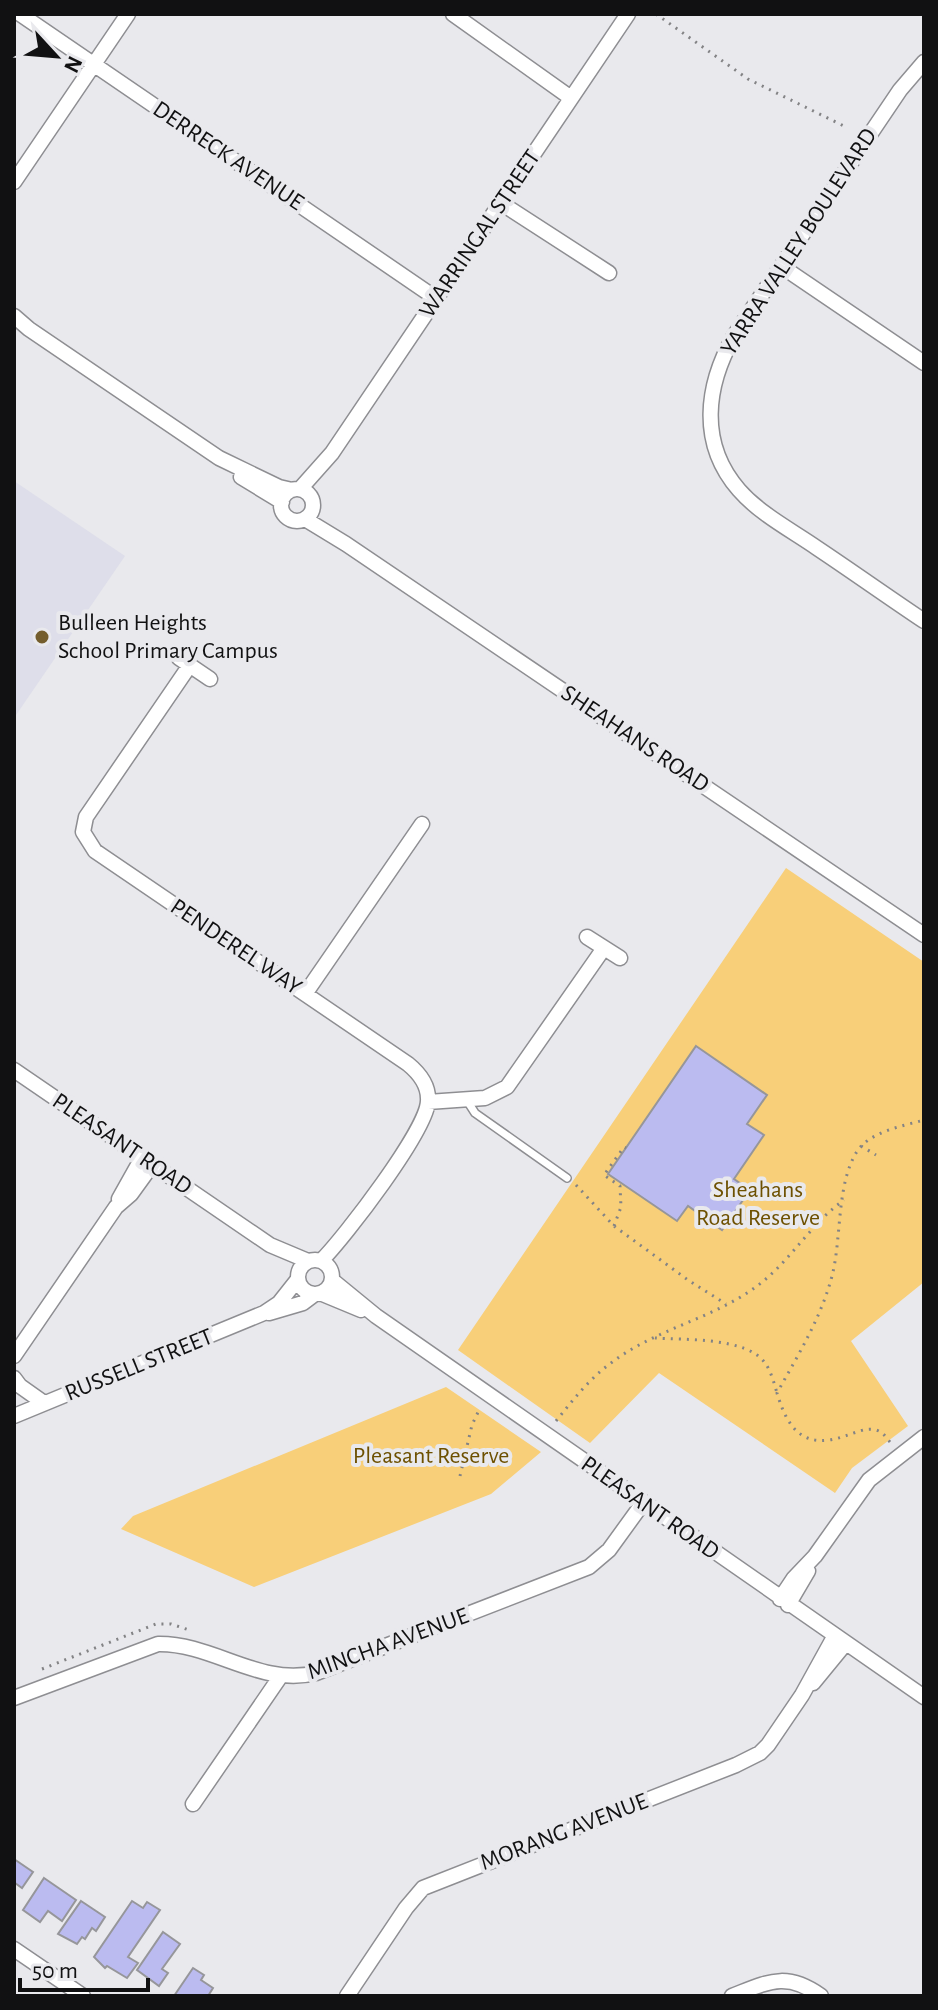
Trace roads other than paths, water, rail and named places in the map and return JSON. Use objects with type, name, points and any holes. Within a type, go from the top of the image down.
[{"type":"street","name":"DERRECK AVENUE","points":[[20,14],[437,299]]},
{"type":"street","points":[[14,182],[128,14]]},
{"type":"street","points":[[453,14],[571,98]]},
{"type":"street","name":"WARRINGAL STREET","points":[[305,519],[300,497],[628,14]]},
{"type":"street","name":"YARRA VALLEY BOULEVARD","points":[[924,62],[900,90],[734,336],[715,375],[710,413],[718,454],[738,489],[757,506],[924,621]]},
{"type":"street","points":[[501,203],[609,273]]},
{"type":"street","points":[[781,266],[924,363]]},
{"type":"street","name":"SHEAHANS ROAD","points":[[14,316],[219,458],[248,482],[300,497],[346,544]]},
{"type":"street","name":"SHEAHANS ROAD","points":[[14,322],[29,329]]},
{"type":"street","name":"SHEAHANS ROAD","points":[[300,497],[282,512],[286,516],[295,521],[305,519],[346,544],[924,935]]},
{"type":"street","name":"PENDEREL WAY","points":[[210,679],[184,662],[86,817],[83,832],[95,851],[408,1064],[421,1077],[428,1102]]},
{"type":"street","points":[[305,994],[422,824]]},
{"type":"street","points":[[587,937],[620,958]]},
{"type":"street","points":[[323,1269],[303,1264],[298,1277],[302,1288],[318,1293],[328,1288],[323,1269],[422,1124],[428,1102],[492,1096],[507,1087],[604,948]]},
{"type":"street","name":"PLEASANT ROAD","points":[[14,1070],[270,1245],[323,1269],[376,1316],[924,1697]]},
{"type":"street","points":[[14,1356],[116,1207],[131,1194],[147,1162]]},
{"type":"street","name":"PLEASANT ROAD","points":[[270,1245],[298,1277]]},
{"type":"street","name":"RUSSELL STREET","points":[[14,1416],[264,1313],[279,1303],[298,1277]]},
{"type":"street","name":"PLEASANT ROAD","points":[[318,1293],[376,1316]]},
{"type":"street","name":"RUSSELL STREET","points":[[264,1313],[303,1303],[318,1293]]},
{"type":"street","points":[[14,1378],[44,1403]]},
{"type":"street","points":[[784,1602],[869,1480],[924,1437]]},
{"type":"street","name":"MINCHA AVENUE","points":[[14,1698],[158,1644],[182,1645],[280,1677],[316,1673],[576,1573],[601,1559],[643,1503]]},
{"type":"street","name":"MORANG AVENUE","points":[[347,1996],[423,1888],[749,1760],[768,1745],[840,1640]]},
{"type":"street","points":[[193,1804],[280,1677]]},
{"type":"street","points":[[14,1949],[61,1990],[83,1996]]},
{"type":"street","points":[[732,1996],[779,1980],[801,1984],[821,1996]]},
{"type":"lane","points":[[466,1099],[475,1113],[567,1178]]},
{"type":"place","name":"Bulleen Heights School Primary Campus","points":[[42,637]]},
{"type":"park label","name":"Sheahans Road Reserve","points":[[758,1204]]},
{"type":"park label","name":"Pleasant Reserve","points":[[431,1456]]}]
